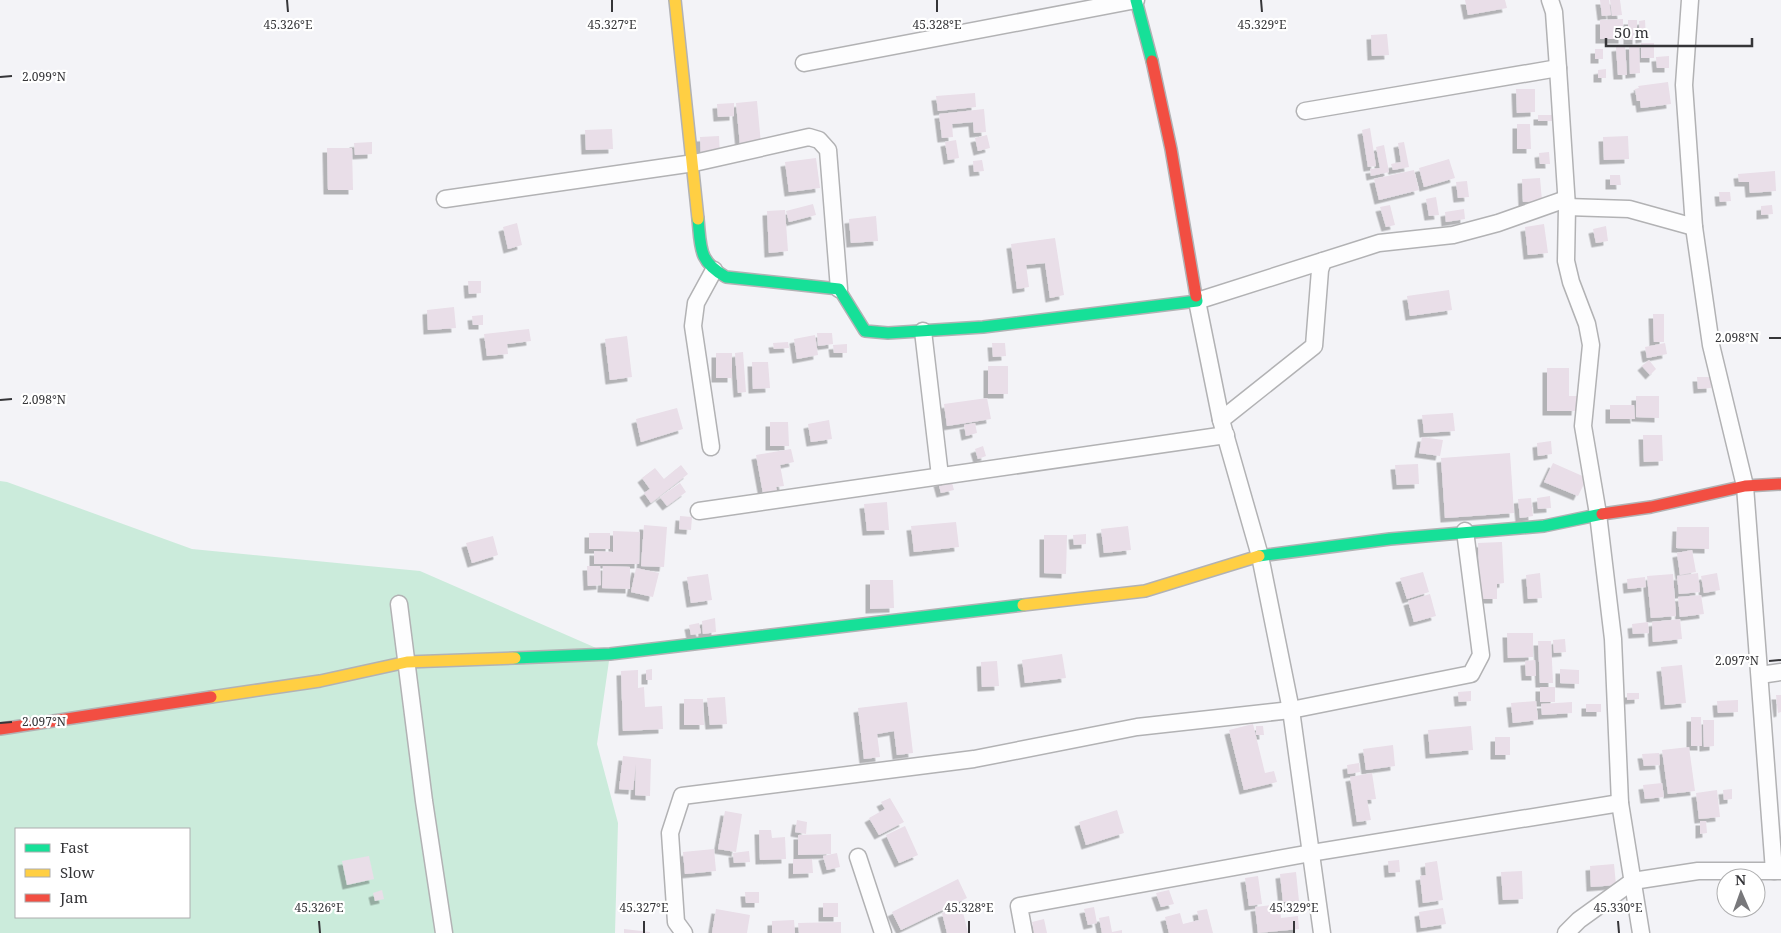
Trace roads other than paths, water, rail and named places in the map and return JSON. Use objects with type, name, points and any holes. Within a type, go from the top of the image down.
[{"type":"street","points":[[675,0],[694,163],[702,255],[714,270],[726,277],[838,289]]},
{"type":"street","points":[[804,63],[1136,0],[1160,92],[1177,178],[1197,301],[1224,428],[1260,556],[1291,710],[1322,933]]},
{"type":"street","points":[[1550,0],[1554,12],[1558,68],[1566,203],[1566,261],[1571,282],[1587,324],[1591,345],[1583,426],[1598,514],[1613,639],[1620,803],[1641,933]]},
{"type":"street","points":[[1566,933],[1579,920],[1633,881],[1698,871],[1778,871],[1745,486],[1711,345],[1694,227],[1684,85],[1690,0]]},
{"type":"street","points":[[1305,111],[1558,68]]},
{"type":"street","points":[[445,198],[694,163],[809,137],[819,140],[828,150],[838,289],[865,331],[888,333],[1009,324],[1197,301],[1379,243],[1453,235],[1566,203],[1629,209],[1694,227]]},
{"type":"street","points":[[699,510],[940,476],[1224,428],[1314,346],[1320,270],[1323,260]]},
{"type":"street","points":[[711,446],[693,326],[696,303],[714,270]]},
{"type":"street","points":[[924,331],[940,476]]},
{"type":"street","points":[[0,729],[320,681],[407,662],[610,654],[1145,591],[1260,556],[1465,531],[1544,526],[1598,514],[1651,507],[1745,486],[1781,484]]},
{"type":"street","points":[[684,933],[676,922],[670,833],[682,796],[974,759],[1137,727],[1291,710],[1471,674],[1481,655],[1465,531]]},
{"type":"street","points":[[399,604],[424,801],[444,933]]},
{"type":"street","points":[[1760,675],[1781,672]]},
{"type":"street","points":[[1024,933],[1019,906],[1311,853],[1620,803]]},
{"type":"street","points":[[858,857],[883,933]]}]
